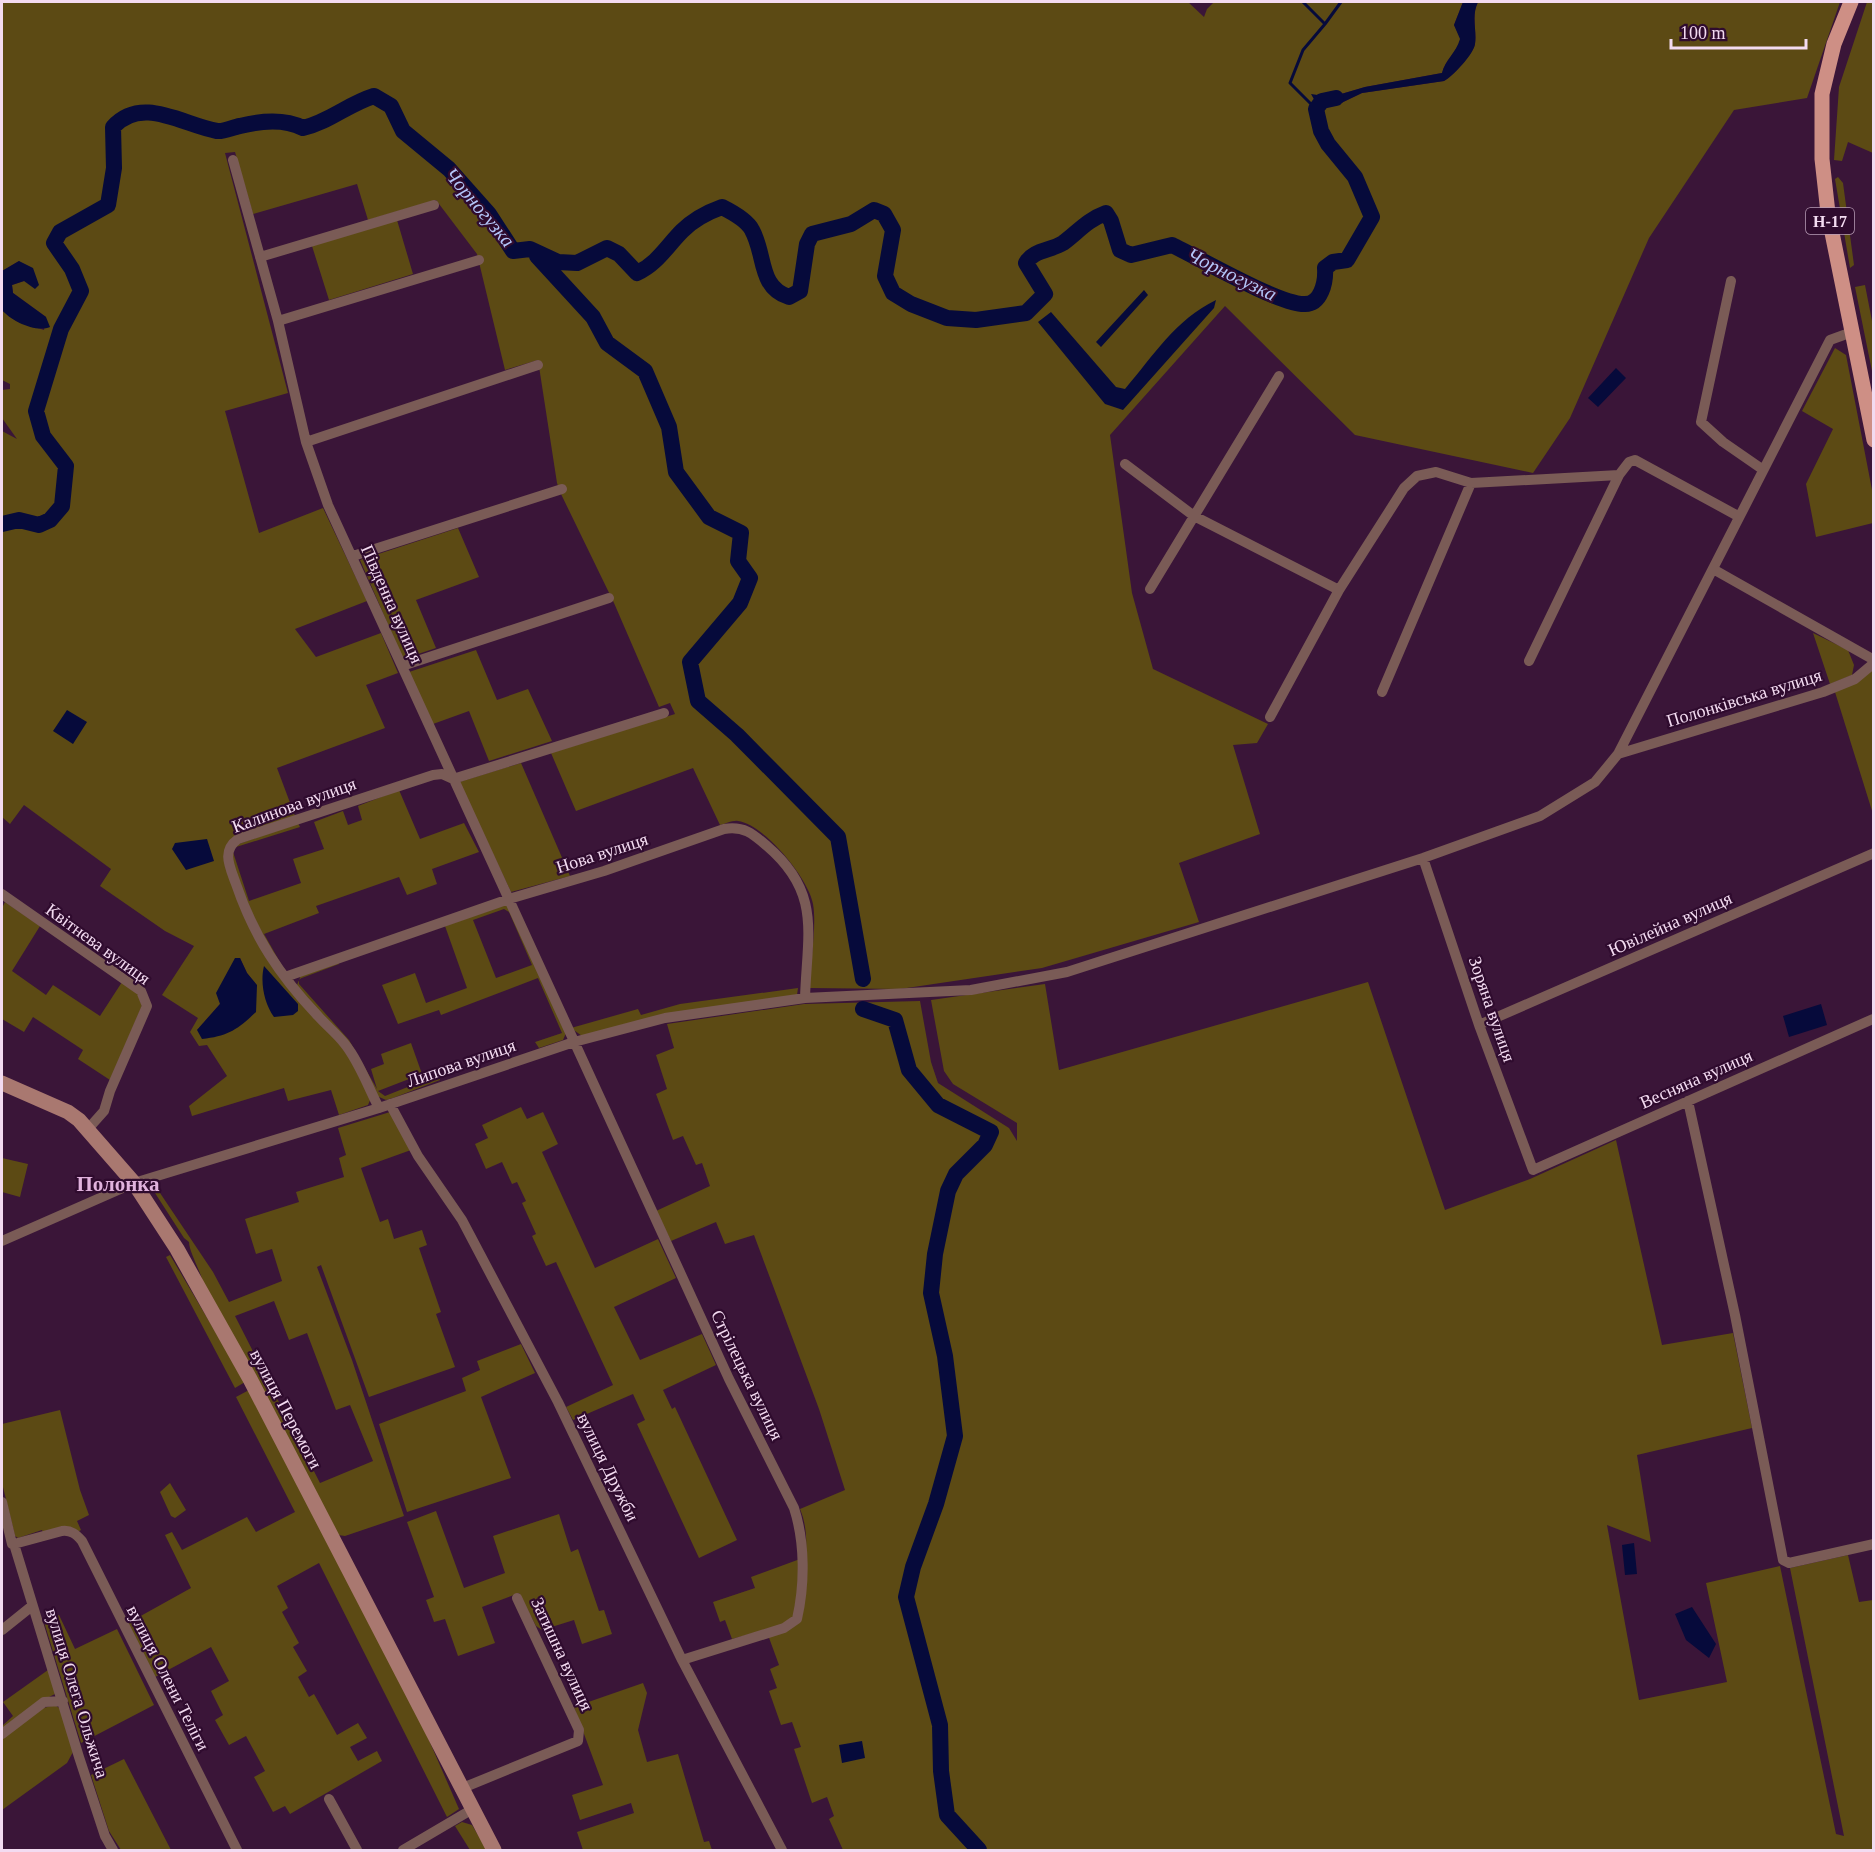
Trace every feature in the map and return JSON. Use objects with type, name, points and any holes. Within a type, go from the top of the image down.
[{"type":"main road","name":"Н-17","points":[[1851,2],[1834,44],[1822,94],[1822,159],[1828,213],[1874,440]]},
{"type":"main road","name":"вулиця Перемоги","points":[[2,1083],[68,1112],[88,1129],[134,1183],[177,1250],[250,1379],[494,1851]]},
{"type":"street","name":"Південна вулиця","points":[[233,160],[278,321],[306,442],[328,505],[574,1042]]},
{"type":"street","points":[[260,257],[434,205]]},
{"type":"street","points":[[278,321],[478,260]]},
{"type":"street","points":[[1731,281],[1701,422],[1723,442],[1762,469]]},
{"type":"street","name":"Липова вулиця","points":[[2,1241],[134,1183],[379,1108],[574,1042],[665,1018],[805,998],[971,990],[1067,972],[1423,858],[1540,816],[1595,782],[1618,753],[1830,340],[1852,332]]},
{"type":"street","points":[[306,442],[538,365]]},
{"type":"street","points":[[1150,589],[1279,376]]},
{"type":"street","points":[[1529,661],[1619,475],[1629,462],[1635,460],[1738,516]]},
{"type":"street","points":[[1125,464],[1194,516],[1339,590]]},
{"type":"street","points":[[1270,717],[1339,590],[1404,488],[1417,476],[1436,472],[1472,483],[1619,475]]},
{"type":"street","points":[[1382,692],[1472,483]]},
{"type":"street","points":[[353,556],[562,489]]},
{"type":"street","points":[[1713,569],[1874,661]]},
{"type":"street","points":[[402,666],[609,598]]},
{"type":"street","name":"Полонківська вулиця","points":[[1618,753],[1823,692],[1855,679],[1874,661]]},
{"type":"street","name":"Калинова вулиця","points":[[379,1108],[345,1044],[285,977],[266,952],[246,914],[229,864],[227,852],[231,844],[238,839],[416,780],[442,774],[453,778],[664,713]]},
{"type":"street","name":"Нова вулиця","points":[[285,977],[509,898],[604,871],[724,829],[739,826],[763,843],[795,876],[807,904],[805,998]]},
{"type":"street","name":"Ювілейна вулиця","points":[[1479,1025],[1874,853]]},
{"type":"street","name":"Зоряна вулиця","points":[[1423,858],[1479,1025],[1533,1170]]},
{"type":"street","name":"Квітнева вулиця","points":[[2,894],[141,991],[146,998],[147,1006],[110,1091],[104,1111],[88,1129]]},
{"type":"street","name":"Весняна вулиця","points":[[1533,1170],[1873,1018]]},
{"type":"street","name":"Стрілецька вулиця","points":[[574,1042],[729,1380],[794,1508],[801,1530],[802,1559],[797,1619],[784,1628],[682,1660]]},
{"type":"street","points":[[1688,1101],[1735,1315],[1783,1560],[1789,1563],[1874,1544]]},
{"type":"street","name":"вулиця Дружби","points":[[390,1104],[418,1156],[462,1220],[553,1392],[682,1660],[782,1851]]},
{"type":"street","name":"вулиця Олега Ольжича","points":[[2,1502],[32,1606],[105,1836],[113,1851]]},
{"type":"street","name":"вулиця Олени Теліги","points":[[13,1544],[68,1530],[82,1541],[237,1851]]},
{"type":"street","name":"Затишна вулиця","points":[[460,1789],[578,1741],[580,1735],[517,1598]]},
{"type":"street","points":[[2,1630],[32,1606]]},
{"type":"street","points":[[2,1734],[44,1702],[63,1701]]},
{"type":"street","points":[[329,1799],[357,1851]]},
{"type":"street","points":[[403,1851],[471,1810]]},
{"type":"shaded area","points":[[2,2],[1188,2],[1204,17],[1207,9],[1214,2],[1463,2],[1454,25],[1461,39],[1442,73],[1365,87],[1331,97],[1312,95],[1319,107],[1323,104],[1339,104],[1362,93],[1448,79],[1462,65],[1475,44],[1475,12],[1478,2],[1840,2],[1807,98],[1734,110],[1649,238],[1570,418],[1533,473],[1355,435],[1225,306],[1110,435],[1132,593],[1153,669],[1268,724],[1257,743],[1233,745],[1260,834],[1179,863],[1199,922],[1042,968],[900,989],[809,988],[814,934],[814,913],[810,893],[784,854],[760,832],[749,824],[738,821],[720,825],[693,768],[576,811],[551,753],[675,714],[670,703],[659,707],[614,603],[561,494],[557,483],[538,360],[505,370],[477,254],[436,200],[368,220],[357,184],[253,214],[235,152],[225,153],[288,393],[225,411],[259,533],[323,508],[367,601],[295,629],[316,657],[381,633],[398,673],[366,685],[385,728],[277,768],[295,816],[229,842],[243,915],[343,1045],[371,1098],[368,1105],[339,1115],[331,1090],[288,1101],[284,1088],[192,1116],[189,1106],[227,1076],[207,1045],[199,1046],[190,1032],[198,1018],[162,995],[194,946],[165,931],[100,886],[111,869],[24,805],[10,824],[2,817],[2,431],[17,439],[2,418],[2,390],[10,389],[10,384],[2,380],[2,310],[16,321],[44,330],[46,317],[13,293],[12,285],[24,281],[19,261],[2,271]],"holes":[[[240,958],[247,973],[257,986],[197,1030],[220,1004]]]},
{"type":"shaded area","points":[[1463,2],[1478,2],[1475,12],[1475,44],[1467,59],[1448,79],[1362,93],[1339,104],[1323,104],[1319,108],[1311,94],[1331,97],[1365,87],[1442,73],[1460,39],[1454,25]]},
{"type":"shaded area","points":[[1867,2],[1874,2],[1873,153],[1848,142],[1842,161],[1834,160],[1839,87]]},
{"type":"shaded area","points":[[1838,177],[1843,183],[1854,265],[1850,268],[1835,179]]},
{"type":"shaded area","points":[[397,220],[413,274],[329,300],[312,246]]},
{"type":"shaded area","points":[[19,261],[33,268],[39,285],[35,289],[24,281],[12,285],[13,293],[46,317],[50,327],[38,328],[24,325],[2,310],[2,271]]},
{"type":"shaded area","points":[[1865,285],[1873,326],[1873,376],[1855,287]]},
{"type":"shaded area","points":[[1144,290],[1148,295],[1101,347],[1096,342]]},
{"type":"shaded area","points":[[1216,300],[1214,308],[1123,410],[1105,404],[1038,322],[1051,312],[1116,387],[1125,389],[1177,328]]},
{"type":"shaded area","points":[[1835,348],[1846,355],[1873,495],[1873,523],[1816,537],[1806,484],[1833,429],[1802,411]]},
{"type":"shaded area","points":[[1616,368],[1626,378],[1598,407],[1588,398]]},
{"type":"shaded area","points":[[458,528],[479,577],[416,600],[436,648],[403,659],[360,560]]},
{"type":"shaded area","points":[[1813,633],[1848,650],[1854,665],[1852,675],[1830,684]]},
{"type":"shaded area","points":[[476,650],[497,700],[528,689],[552,741],[489,761],[469,711],[433,724],[409,672]]},
{"type":"shaded area","points":[[1873,670],[1873,814],[1835,692]]},
{"type":"shaded area","points":[[67,710],[87,722],[73,744],[53,731]]},
{"type":"shaded area","points":[[521,763],[570,876],[511,892],[459,782]]},
{"type":"shaded area","points":[[399,790],[420,839],[464,823],[479,852],[432,869],[437,884],[407,895],[399,877],[316,906],[319,913],[264,934],[285,971],[268,951],[231,864],[233,846],[298,823],[300,827],[236,847],[233,852],[249,901],[301,883],[293,859],[324,849],[314,822],[343,811],[348,825],[362,820],[358,806]]},
{"type":"shaded area","points":[[207,839],[214,861],[186,870],[172,849],[175,843]]},
{"type":"shaded area","points":[[5,902],[40,926],[12,971],[46,995],[53,985],[100,1016],[122,982],[138,994],[142,1006],[110,1080],[78,1059],[83,1050],[33,1017],[24,1032],[2,1019],[2,908]]},
{"type":"shaded area","points":[[508,904],[566,1033],[563,1040],[539,1048],[535,1042],[562,1033],[538,978],[441,1015],[439,1010],[398,1024],[382,985],[415,973],[426,1003],[467,988],[445,926]],"holes":[[[504,909],[509,912],[532,965],[496,978],[473,920]]]},
{"type":"shaded area","points":[[235,958],[240,958],[247,973],[257,985],[256,1012],[232,1031],[202,1039],[197,1030],[220,1004],[216,993]]},
{"type":"shaded area","points":[[338,962],[339,964],[299,979],[301,975]]},
{"type":"shaded area","points":[[264,966],[298,1004],[298,1011],[293,1015],[274,1017],[265,999]]},
{"type":"shaded area","points":[[299,980],[299,984],[349,1040],[377,1089],[371,1069],[384,1064],[381,1054],[411,1043],[422,1074],[378,1091],[385,1096],[438,1075],[440,1080],[386,1100],[377,1096],[297,985]]},
{"type":"shaded area","points":[[1368,982],[1445,1210],[1530,1179],[1616,1140],[1662,1345],[1733,1333],[1752,1428],[1637,1455],[1651,1542],[1607,1525],[1639,1700],[1727,1682],[1706,1583],[1780,1566],[1836,1834],[1844,1836],[1790,1568],[1848,1555],[1859,1602],[1873,1600],[1873,1850],[843,1850],[829,1819],[834,1816],[827,1797],[812,1803],[794,1749],[801,1747],[792,1722],[781,1725],[769,1691],[777,1688],[770,1669],[779,1665],[768,1635],[793,1627],[806,1552],[806,1537],[800,1509],[845,1490],[819,1409],[754,1235],[725,1244],[716,1222],[671,1241],[656,1211],[710,1186],[702,1163],[696,1165],[683,1136],[673,1140],[656,1094],[667,1089],[656,1055],[674,1048],[667,1024],[804,1004],[920,1001],[931,1062],[938,1083],[1009,1128],[1017,1141],[1017,1123],[953,1084],[944,1071],[931,1000],[1045,984],[1059,1070]]},
{"type":"shaded area","points":[[798,988],[797,995],[582,1036],[571,1028],[638,1009],[641,1015],[680,1004]]},
{"type":"shaded area","points":[[1821,1004],[1827,1025],[1789,1037],[1783,1016]]},
{"type":"shaded area","points":[[521,1107],[527,1119],[543,1112],[558,1144],[542,1152],[595,1268],[658,1239],[676,1278],[614,1307],[640,1360],[702,1334],[716,1365],[663,1390],[672,1409],[675,1407],[737,1540],[699,1558],[637,1424],[645,1420],[633,1394],[573,1420],[566,1407],[613,1385],[556,1262],[546,1266],[532,1236],[536,1234],[522,1203],[526,1201],[517,1182],[512,1184],[502,1162],[486,1169],[475,1144],[488,1138],[482,1125]]},
{"type":"shaded area","points":[[390,1112],[411,1150],[361,1168],[380,1222],[388,1219],[394,1239],[422,1230],[427,1245],[419,1248],[441,1312],[436,1314],[455,1367],[369,1397],[321,1265],[317,1267],[352,1360],[404,1516],[345,1536],[338,1535],[203,1282],[189,1242],[184,1238],[155,1193],[154,1184],[213,1272],[229,1302],[282,1281],[272,1249],[256,1254],[245,1219],[299,1202],[296,1192],[344,1177],[339,1158],[346,1155],[338,1128]],"holes":[[[274,1301],[289,1340],[307,1333],[336,1410],[350,1405],[373,1461],[320,1483],[235,1316]]]},
{"type":"shaded area","points":[[2,1158],[28,1164],[20,1197],[2,1192]]},
{"type":"shaded area","points":[[170,1255],[245,1382],[235,1388],[166,1257]]},
{"type":"shaded area","points":[[521,1344],[535,1373],[481,1397],[511,1478],[407,1512],[379,1424],[466,1391],[462,1378],[480,1370],[477,1361]]},
{"type":"shaded area","points":[[249,1390],[411,1699],[459,1809],[447,1817],[319,1563],[277,1586],[288,1608],[282,1612],[299,1643],[293,1647],[307,1671],[298,1677],[309,1697],[314,1694],[337,1735],[358,1723],[367,1738],[350,1747],[358,1761],[377,1751],[382,1761],[290,1814],[285,1806],[273,1812],[254,1777],[265,1771],[246,1736],[229,1745],[215,1720],[223,1715],[211,1691],[229,1681],[211,1647],[155,1677],[128,1623],[191,1588],[165,1535],[172,1532],[182,1550],[247,1517],[256,1532],[295,1512],[236,1397]]},
{"type":"shaded area","points":[[60,1410],[80,1490],[89,1515],[77,1521],[81,1530],[78,1532],[43,1533],[42,1530],[18,1538],[15,1536],[2,1483],[2,1424]]},
{"type":"shaded area","points":[[170,1483],[186,1510],[175,1518],[171,1516],[160,1492]]},
{"type":"shaded area","points":[[436,1511],[464,1588],[505,1573],[493,1536],[559,1514],[571,1552],[578,1549],[599,1611],[604,1610],[612,1634],[582,1644],[574,1620],[542,1630],[536,1626],[519,1593],[482,1607],[495,1643],[458,1656],[445,1619],[434,1622],[426,1600],[434,1597],[407,1522]]},
{"type":"shaded area","points":[[1634,1543],[1637,1574],[1625,1575],[1622,1545]]},
{"type":"shaded area","points":[[800,1559],[796,1612],[790,1623],[732,1639],[725,1620],[720,1622],[713,1602],[755,1588],[751,1577]]},
{"type":"shaded area","points":[[1692,1607],[1716,1644],[1709,1658],[1686,1640],[1675,1614]]},
{"type":"shaded area","points":[[59,1615],[75,1649],[117,1629],[154,1705],[81,1743],[44,1622]]},
{"type":"shaded area","points":[[48,1670],[57,1693],[43,1700],[2,1732],[2,1726],[13,1716],[3,1702]]},
{"type":"shaded area","points":[[643,1683],[647,1693],[638,1730],[647,1762],[678,1754],[704,1842],[709,1841],[712,1850],[583,1850],[577,1832],[634,1813],[631,1803],[580,1820],[572,1795],[603,1785],[574,1707]]},
{"type":"shaded area","points":[[55,1705],[62,1710],[73,1752],[67,1763],[2,1810],[2,1738],[36,1710]]},
{"type":"shaded area","points":[[862,1741],[865,1758],[842,1763],[839,1745]]},
{"type":"shaded area","points":[[124,1759],[171,1850],[121,1850],[109,1831],[91,1775]]},
{"type":"shaded area","points":[[462,1822],[472,1825],[487,1850],[470,1850],[455,1826]]},
{"type":"waterway","points":[[1303,2],[1325,24],[1303,50],[1290,83],[1316,109]]},
{"type":"waterway","points":[[1325,24],[1341,2]]},
{"type":"waterway","name":"Чорногузка","points":[[2,524],[19,520],[39,525],[50,520],[62,506],[66,466],[43,436],[36,411],[61,329],[81,291],[72,269],[54,243],[60,232],[108,205],[114,168],[113,127],[124,118],[137,113],[163,115],[217,131],[264,122],[288,123],[303,128],[321,122],[374,96],[391,106],[403,131],[449,169],[489,214],[513,251],[530,249],[558,262],[577,263],[607,248],[619,254],[637,273],[656,260],[691,223],[722,207],[750,226],[767,278],[772,286],[789,297],[800,291],[807,244],[812,234],[851,224],[874,210],[884,214],[893,230],[885,276],[893,293],[911,304],[947,318],[976,320],[1026,313],[1045,294],[1026,263],[1029,259],[1037,253],[1058,246],[1088,223],[1106,213],[1111,221],[1120,250],[1131,255],[1172,245],[1276,297],[1304,304],[1315,301],[1325,280],[1325,268],[1333,262],[1347,260],[1372,217],[1355,177],[1328,144],[1321,131],[1316,109],[1322,101],[1336,98]]},
{"type":"waterway","points":[[537,256],[593,317],[607,343],[645,371],[669,427],[676,472],[709,517],[741,533],[738,561],[750,578],[740,603],[690,662],[698,701],[737,735],[838,837],[863,979]]},
{"type":"waterway","points":[[863,1009],[895,1020],[909,1070],[938,1105],[991,1132],[985,1145],[956,1174],[948,1191],[935,1254],[931,1293],[945,1356],[955,1436],[936,1504],[913,1567],[906,1597],[940,1725],[941,1771],[947,1815],[979,1850]]},
{"type":"district","name":"Полонка","points":[[118,1184]]}]
